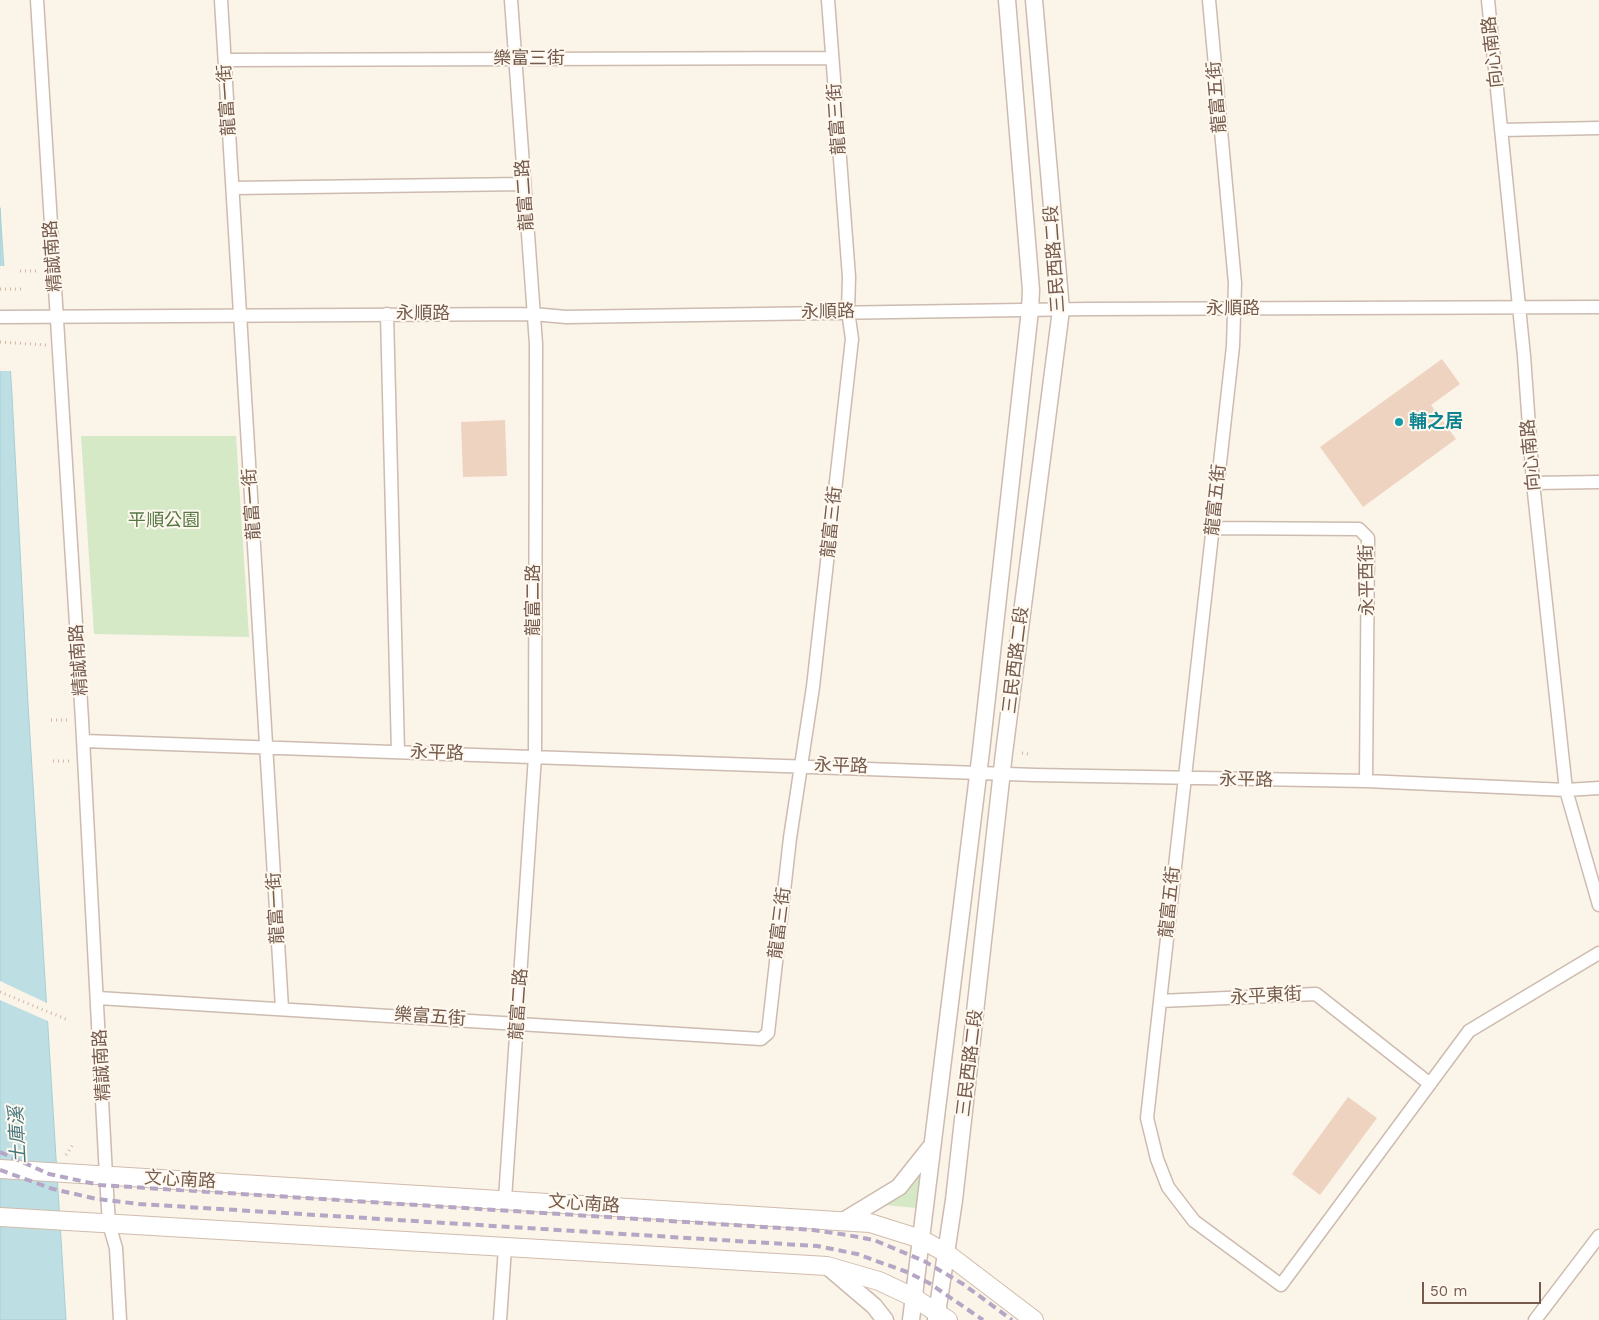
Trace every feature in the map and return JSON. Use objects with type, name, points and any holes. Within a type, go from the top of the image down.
[{"type":"main road","name":"文心南路","points":[[0,1169],[870,1222],[921,1239],[946,1253],[1034,1320]]},
{"type":"main road","points":[[0,1217],[828,1266],[879,1281],[913,1297],[940,1317]]},
{"type":"street","name":"精誠南路","points":[[37,0],[84,740],[109,1224],[116,1248],[120,1320]]},
{"type":"street","name":"龍富一街","points":[[221,0],[282,1008]]},
{"type":"street","name":"龍富二路","points":[[505,1199],[535,756],[536,344],[511,0]]},
{"type":"street","name":"龍富三街","points":[[761,1039],[768,1033],[790,838],[814,687],[852,339],[848,312],[849,277],[828,0]]},
{"type":"street","name":"三民西路二段","points":[[911,1320],[978,771],[1030,310],[1031,290],[1007,0]]},
{"type":"street","name":"三民西路二段","points":[[940,1317],[1003,773],[1061,310],[1034,0]]},
{"type":"street","name":"龍富五街","points":[[1209,0],[1235,283],[1233,346],[1148,1118],[1157,1159],[1168,1187],[1194,1221],[1281,1285],[1469,1031],[1599,953]]},
{"type":"street","name":"向心南路","points":[[1488,0],[1533,483],[1566,790],[1599,905]]},
{"type":"street","name":"樂富三街","points":[[225,60],[832,58]]},
{"type":"street","points":[[1501,130],[1599,128]]},
{"type":"street","points":[[233,188],[524,184]]},
{"type":"street","name":"永順路","points":[[0,317],[386,314],[533,314],[566,317],[1030,310],[1599,307]]},
{"type":"street","points":[[386,314],[398,752]]},
{"type":"street","points":[[1533,483],[1599,482]]},
{"type":"street","name":"永平西街","points":[[1212,528],[1358,529],[1368,538],[1366,781]]},
{"type":"street","name":"永平路","points":[[84,740],[267,748],[1184,779],[1366,781],[1566,790],[1599,788]]},
{"type":"street","name":"永平東街","points":[[1160,1001],[1316,994],[1430,1084]]},
{"type":"street","name":"樂富五街","points":[[98,998],[761,1039]]},
{"type":"street","points":[[843,1221],[899,1187],[932,1144]]},
{"type":"street","points":[[1535,1320],[1599,1236]]},
{"type":"street","points":[[500,1320],[505,1248]]},
{"type":"street","points":[[828,1266],[874,1306],[885,1320]]},
{"type":"path","points":[[20,271],[43,271]]},
{"type":"path","points":[[0,289],[21,289]]},
{"type":"path","points":[[0,342],[46,344]]},
{"type":"path","points":[[51,720],[67,720]]},
{"type":"path","points":[[1022,753],[1028,754]]},
{"type":"path","points":[[53,761],[73,761]]},
{"type":"path","points":[[0,992],[68,1020]]},
{"type":"path","points":[[66,1155],[74,1143]]},
{"type":"green space","name":"平順公園","points":[[81,436],[236,436],[249,637],[94,634]]},
{"type":"green space","points":[[920,1176],[916,1208],[885,1205],[900,1194]]},
{"type":"water","name":"土庫溪","points":[[0,208],[28,704],[66,1320],[0,1320]]},
{"type":"pier","points":[[0,266],[6,266],[13,371],[0,371]]},
{"type":"pier","points":[[0,981],[49,1004],[50,1022],[0,1000]]},
{"type":"building","name":"輔之居","points":[[1442,359],[1460,384],[1431,405],[1456,439],[1363,507],[1320,447]]},
{"type":"building","points":[[505,420],[507,476],[463,477],[461,422]]},
{"type":"building","points":[[1348,1097],[1377,1118],[1320,1195],[1292,1174]]},
{"type":"railway","points":[[0,1152],[49,1174],[100,1185],[813,1230],[847,1235],[874,1240],[924,1261],[963,1284],[1012,1320]]},
{"type":"railway","points":[[0,1170],[53,1189],[97,1199],[139,1204],[817,1246],[857,1254],[907,1272],[929,1283],[983,1320]]},
{"type":"place","name":"輔之居","points":[[1399,422]]}]
